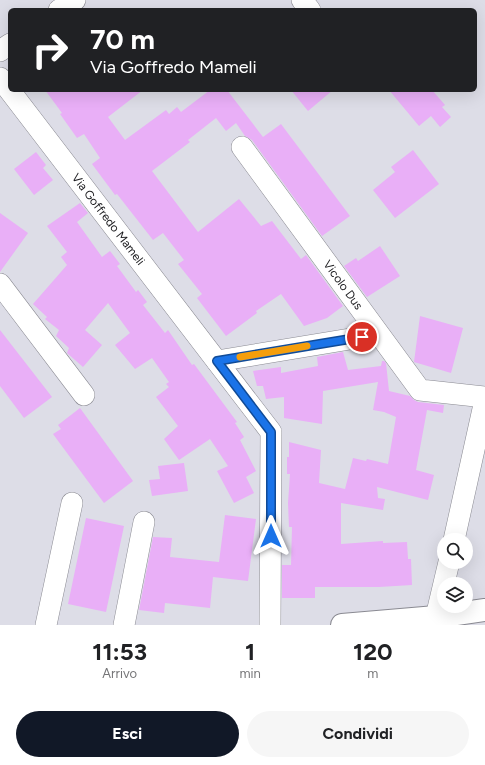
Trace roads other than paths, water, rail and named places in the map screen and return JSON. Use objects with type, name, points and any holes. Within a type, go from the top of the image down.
[{"type":"street","points":[[61,8],[75,0]]},
{"type":"street","points":[[302,0],[308,8]]},
{"type":"street","points":[[0,52],[8,46]]},
{"type":"street","name":"Via Goffredo Mameli","points":[[0,78],[8,88]]},
{"type":"street","name":"Via Goffredo Mameli","points":[[11,92],[271,432],[270,625]]},
{"type":"street","name":"Vicolo Dus","points":[[242,147],[420,390],[485,399]]},
{"type":"street","points":[[0,284],[84,395]]},
{"type":"street","points":[[217,361],[362,337]]},
{"type":"street","points":[[456,533],[485,399]]},
{"type":"street","points":[[46,625],[72,503]]},
{"type":"street","points":[[124,625],[144,522]]},
{"type":"street","points":[[434,621],[447,569]]},
{"type":"street","points":[[342,625],[434,621],[485,610]]}]
